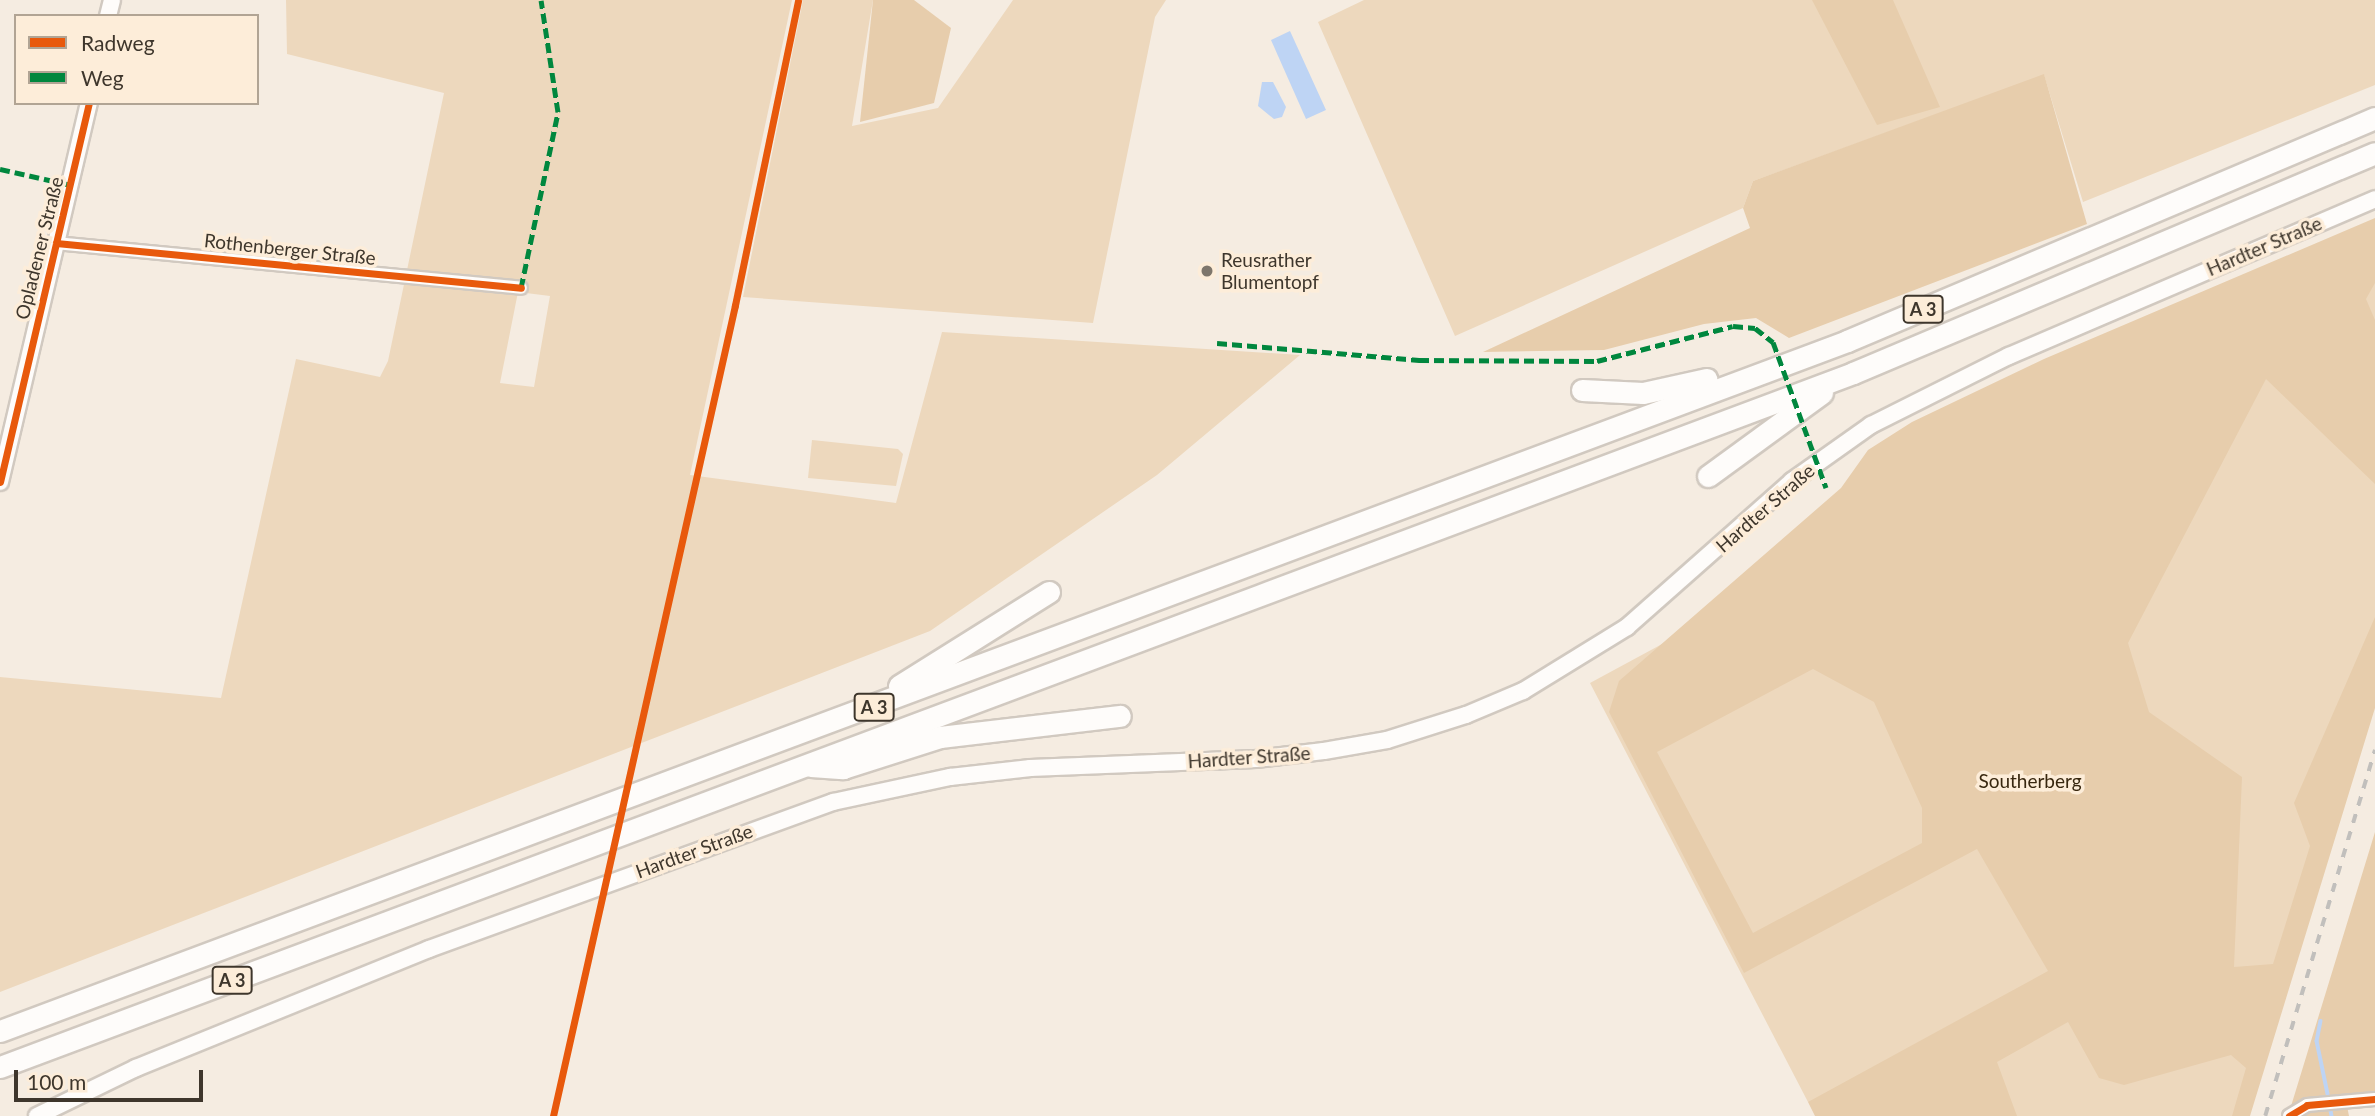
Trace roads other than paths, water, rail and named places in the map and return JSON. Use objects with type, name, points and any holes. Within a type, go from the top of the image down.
[{"type":"highway","name":"A 3","points":[[0,1031],[1847,341],[2375,118]]},
{"type":"highway","name":"A 3","points":[[0,1067],[1853,373],[2375,153]]},
{"type":"highway","points":[[1709,476],[1766,430],[1853,373]]},
{"type":"highway","points":[[1582,390],[1643,393],[1715,376],[1746,378]]},
{"type":"highway","points":[[837,720],[944,660],[1049,592]]},
{"type":"highway","points":[[805,765],[842,768],[940,737],[1121,716]]},
{"type":"main road","name":"Opladener Straße","points":[[0,482],[89,105]]},
{"type":"main road","name":"Hardter Straße","points":[[37,1116],[136,1068],[429,949],[834,802],[950,777],[1030,768],[1256,759],[1324,751],[1387,740],[1466,715],[1523,691],[1627,627],[1792,481],[1910,402],[2375,199]]},
{"type":"street","name":"Rothenberger Straße","points":[[56,243],[521,288]]},
{"type":"street","points":[[2289,1116],[2307,1105],[2375,1099]]},
{"type":"water","points":[[1290,31],[1326,110],[1306,119],[1271,40]]},
{"type":"water","points":[[1262,82],[1273,82],[1286,107],[1282,117],[1274,119],[1258,106]]},
{"type":"waterway","points":[[2321,1021],[2317,1041],[2328,1094]]},
{"type":"waterway","points":[[2331,1111],[2332,1116]]},
{"type":"railway","points":[[2265,1116],[2375,750]]},
{"type":"place","name":"Reusrather Blumentopf","points":[[1207,271]]},
{"type":"park label","name":"Southerberg","points":[[2030,781]]}]
